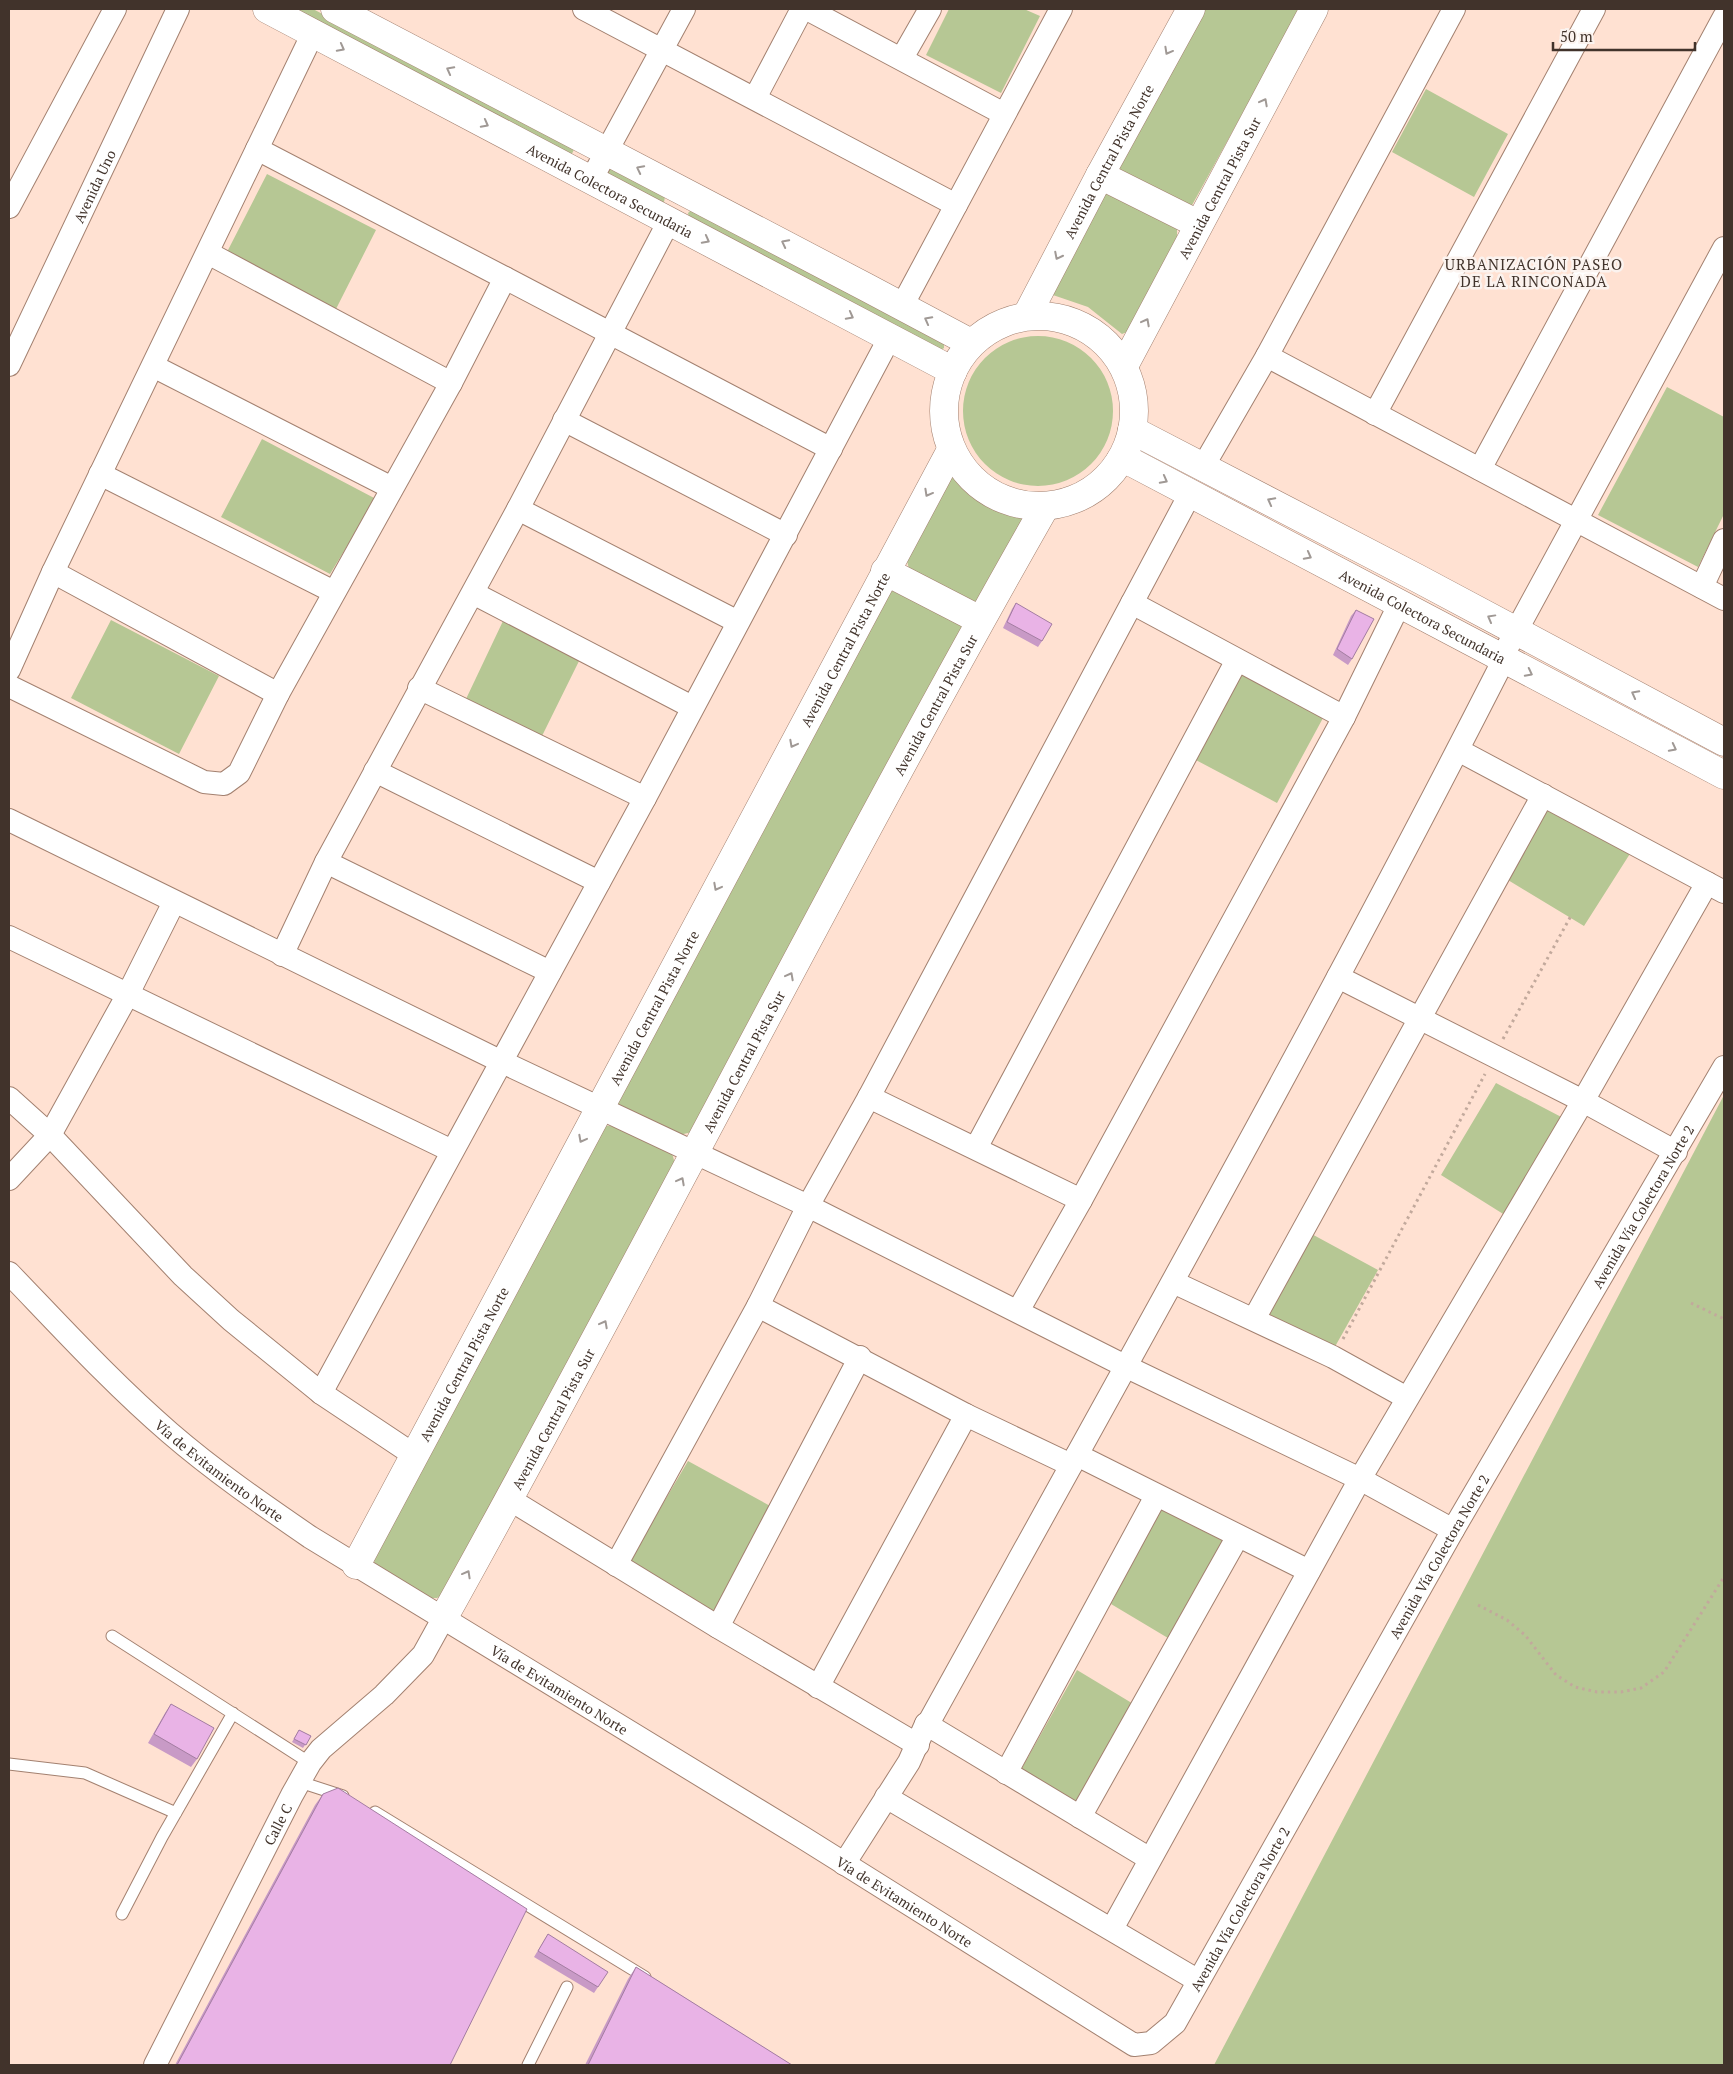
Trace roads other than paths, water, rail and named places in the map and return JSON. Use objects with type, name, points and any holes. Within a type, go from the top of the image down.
[{"type":"street","points":[[9,207],[114,9]]},
{"type":"street","name":"Avenida Uno","points":[[9,365],[178,9]]},
{"type":"street","name":"Avenida Colectora Secundaria","points":[[267,9],[953,371]]},
{"type":"street","points":[[335,9],[971,343]]},
{"type":"street","points":[[584,9],[956,205]]},
{"type":"street","points":[[591,180],[684,9]]},
{"type":"street","points":[[755,98],[802,9]]},
{"type":"street","points":[[807,9],[1004,114]]},
{"type":"street","points":[[902,58],[930,9]]},
{"type":"street","points":[[902,306],[1061,9]]},
{"type":"street","name":"Avenida Central Pista Norte","points":[[1027,315],[1100,175],[1191,9]]},
{"type":"street","name":"Avenida Central Pista Sur","points":[[1124,366],[1314,9]]},
{"type":"street","points":[[1204,465],[1267,356],[1454,9]]},
{"type":"street","points":[[1375,414],[1594,9]]},
{"type":"street","points":[[1718,9],[1724,12]]},
{"type":"street","points":[[1480,469],[1724,16]]},
{"type":"street","points":[[9,670],[53,572],[313,33]]},
{"type":"street","points":[[257,149],[612,332],[831,449]]},
{"type":"street","points":[[1100,175],[1198,224]]},
{"type":"street","points":[[282,956],[326,862],[374,771],[473,593],[670,221]]},
{"type":"street","points":[[844,1864],[918,1745],[926,1724],[929,1722],[1074,1460],[1128,1367],[1458,750],[1498,671],[1501,659],[1724,248]]},
{"type":"street","points":[[208,253],[451,383]]},
{"type":"street","points":[[9,686],[204,782],[224,784],[240,773],[278,694],[451,383],[505,278]]},
{"type":"street","points":[[1027,315],[1056,316],[1083,325],[1106,342],[1124,366],[1132,386],[1134,408],[1132,430],[1120,461],[1106,479],[1088,493],[1067,502],[1045,506],[1022,505],[999,498],[980,486],[963,470],[951,450],[945,428],[944,404],[948,381],[971,343],[997,324],[1027,315]]},
{"type":"street","points":[[321,1393],[500,1061],[645,798],[890,337]]},
{"type":"street","points":[[1267,356],[1724,599]]},
{"type":"street","points":[[153,366],[392,488]]},
{"type":"street","points":[[564,420],[786,535]]},
{"type":"street","points":[[1132,430],[1204,465],[1724,742]]},
{"type":"street","name":"Avenida Central Pista Norte","points":[[356,1565],[951,450]]},
{"type":"street","name":"Avenida Colectora Secundaria","points":[[1120,461],[1131,462],[1501,659],[1724,775]]},
{"type":"street","points":[[100,474],[334,592]]},
{"type":"street","points":[[616,1565],[758,1306],[808,1206],[869,1097],[1190,494]]},
{"type":"street","name":"Avenida Central Pista Sur","points":[[444,1617],[696,1153],[980,620],[1045,506]]},
{"type":"street","points":[[518,509],[738,622]]},
{"type":"street","points":[[1702,587],[1724,540]]},
{"type":"street","points":[[885,571],[980,620]]},
{"type":"street","points":[[53,572],[278,694]]},
{"type":"street","points":[[473,593],[692,707]]},
{"type":"street","points":[[1132,602],[1344,717]]},
{"type":"street","points":[[1018,1311],[1081,1200],[1344,717],[1399,605]]},
{"type":"street","points":[[976,1148],[1237,660]]},
{"type":"street","points":[[419,688],[645,798]]},
{"type":"street","points":[[1112,1929],[1360,1479],[1583,1101],[1716,887],[1458,750]]},
{"type":"street","points":[[374,771],[599,882]]},
{"type":"street","points":[[1254,1320],[1543,795]]},
{"type":"street","points":[[9,820],[282,956],[808,1206],[1128,1367],[1360,1479],[1453,1530]]},
{"type":"street","points":[[326,862],[550,972]]},
{"type":"street","points":[[9,1179],[50,1135],[128,994],[174,902]]},
{"type":"street","points":[[9,936],[452,1151]]},
{"type":"street","points":[[1338,977],[1583,1101],[1676,1152]]},
{"type":"street","name":"Avenida Vía Colectora Norte 2","points":[[1151,2043],[1175,2023],[1197,1980],[1453,1530],[1676,1152],[1724,1067]]},
{"type":"street","points":[[869,1097],[1081,1200]]},
{"type":"street","points":[[9,1098],[50,1135],[183,1276],[231,1320],[321,1393],[414,1455]]},
{"type":"street","name":"Vía de Evitamiento Norte","points":[[9,1273],[60,1327],[169,1432],[242,1491],[356,1565],[444,1617],[1134,2045],[1151,2043]]},
{"type":"street","points":[[1172,1282],[1333,1358],[1407,1398]]},
{"type":"street","points":[[758,1306],[860,1357],[966,1415],[1156,1496],[1309,1571]]},
{"type":"street","points":[[718,1627],[860,1357]]},
{"type":"street","points":[[818,1687],[966,1415]]},
{"type":"street","points":[[1006,1773],[1156,1496]]},
{"type":"street","points":[[509,1499],[718,1627],[918,1745]]},
{"type":"street","points":[[1080,1817],[1238,1536]]},
{"type":"street","name":"Calle C","points":[[155,2065],[305,1773],[329,1742],[384,1695],[423,1655],[444,1617]]},
{"type":"street","points":[[926,1724],[1150,1859]]},
{"type":"street","points":[[886,1797],[1197,1980]]},
{"type":"lane","points":[[112,1636],[233,1713],[305,1773],[333,1792],[350,1799]]},
{"type":"lane","points":[[122,1914],[176,1813],[233,1713]]},
{"type":"lane","points":[[9,1764],[85,1773],[176,1813]]},
{"type":"lane","points":[[366,1807],[654,1983]]},
{"type":"lane","points":[[528,2065],[567,1987]]},
{"type":"district","name":"URBANIZACIÓN PASEO DE LA RINCONADA","points":[[1534,272]]}]
